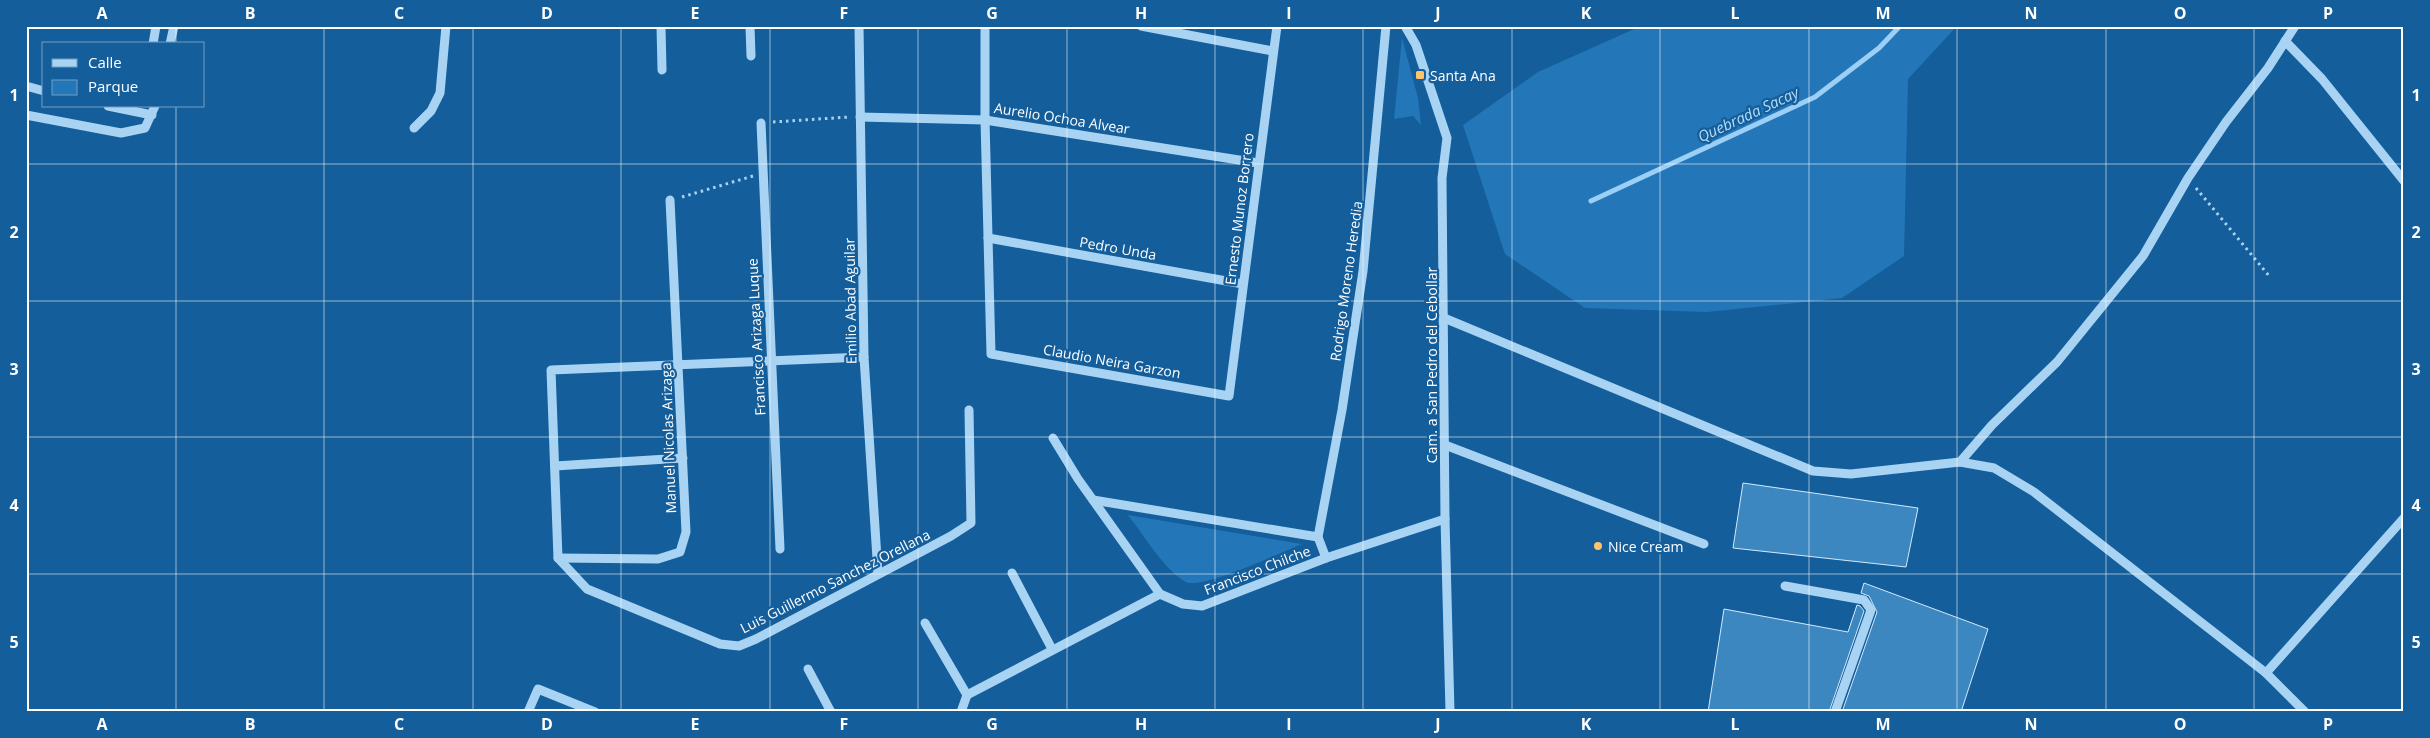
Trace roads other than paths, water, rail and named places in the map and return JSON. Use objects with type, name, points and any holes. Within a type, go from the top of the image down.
[{"type":"street","points":[[153,42],[156,26]]},
{"type":"street","points":[[170,42],[174,26]]},
{"type":"street","points":[[414,128],[432,112],[440,93],[446,26]]},
{"type":"street","points":[[661,26],[662,70]]},
{"type":"street","points":[[750,26],[750,56]]},
{"type":"street","name":"Emilio Abad Aguilar","points":[[859,26],[864,357],[878,574]]},
{"type":"street","points":[[985,26],[988,238]]},
{"type":"street","points":[[1141,26],[1273,51]]},
{"type":"street","name":"Ernesto Munoz Borrero","points":[[1229,396],[1277,26]]},
{"type":"street","name":"Rodrigo Moreno Heredia","points":[[1318,537],[1342,410],[1363,271],[1386,26]]},
{"type":"street","name":"Cam. a San Pedro del Cebollar","points":[[1405,26],[1416,46],[1447,138],[1442,178],[1445,519],[1450,712]]},
{"type":"street","points":[[1960,462],[1992,425],[2057,362],[2143,256],[2188,178],[2295,26]]},
{"type":"street","points":[[2285,41],[2322,79],[2404,181]]},
{"type":"street","points":[[26,86],[42,90]]},
{"type":"street","points":[[26,115],[121,133],[145,128],[152,109],[137,108]]},
{"type":"street","name":"Aurelio Ochoa Alvear","points":[[860,117],[985,120],[1258,163]]},
{"type":"street","name":"Francisco Arizaga Luque","points":[[761,123],[770,362],[780,549]]},
{"type":"street","name":"Manuel Nicolas Arizaga","points":[[558,558],[658,559],[680,552],[686,532],[680,365],[670,200]]},
{"type":"street","name":"Pedro Unda","points":[[988,238],[1243,284]]},
{"type":"street","name":"Claudio Neira Garzon","points":[[988,238],[991,354],[1229,396]]},
{"type":"street","points":[[1444,318],[1813,471],[1851,474],[1960,462],[1994,468],[2034,492],[2266,673],[2305,712]]},
{"type":"street","points":[[558,558],[551,370],[864,357]]},
{"type":"street","name":"Luis Guillermo Sanchez Orellana","points":[[558,558],[587,589],[720,644],[739,646],[756,639],[951,536],[971,522],[969,410]]},
{"type":"street","points":[[961,712],[967,695],[1160,594],[1092,500],[1053,438]]},
{"type":"street","points":[[1445,445],[1704,544]]},
{"type":"street","points":[[555,466],[683,458]]},
{"type":"street","points":[[1092,500],[1318,537],[1326,558]]},
{"type":"street","points":[[2266,673],[2404,518]]},
{"type":"street","name":"Francisco Chilche","points":[[1160,594],[1183,604],[1202,606],[1326,558],[1445,519]]},
{"type":"street","points":[[1012,573],[1052,649]]},
{"type":"street","points":[[1785,586],[1864,600],[1871,610],[1835,712]]},
{"type":"street","points":[[925,623],[967,695]]},
{"type":"street","points":[[808,669],[831,712]]},
{"type":"street","points":[[528,712],[538,689],[595,712]]},
{"type":"waterway","name":"Quebrada Sacay","points":[[1591,201],[1815,97],[1879,48],[1900,26]]},
{"type":"place","name":"Santa Ana","points":[[1420,75]]},
{"type":"place","name":"Nice Cream","points":[[1598,546]]}]
